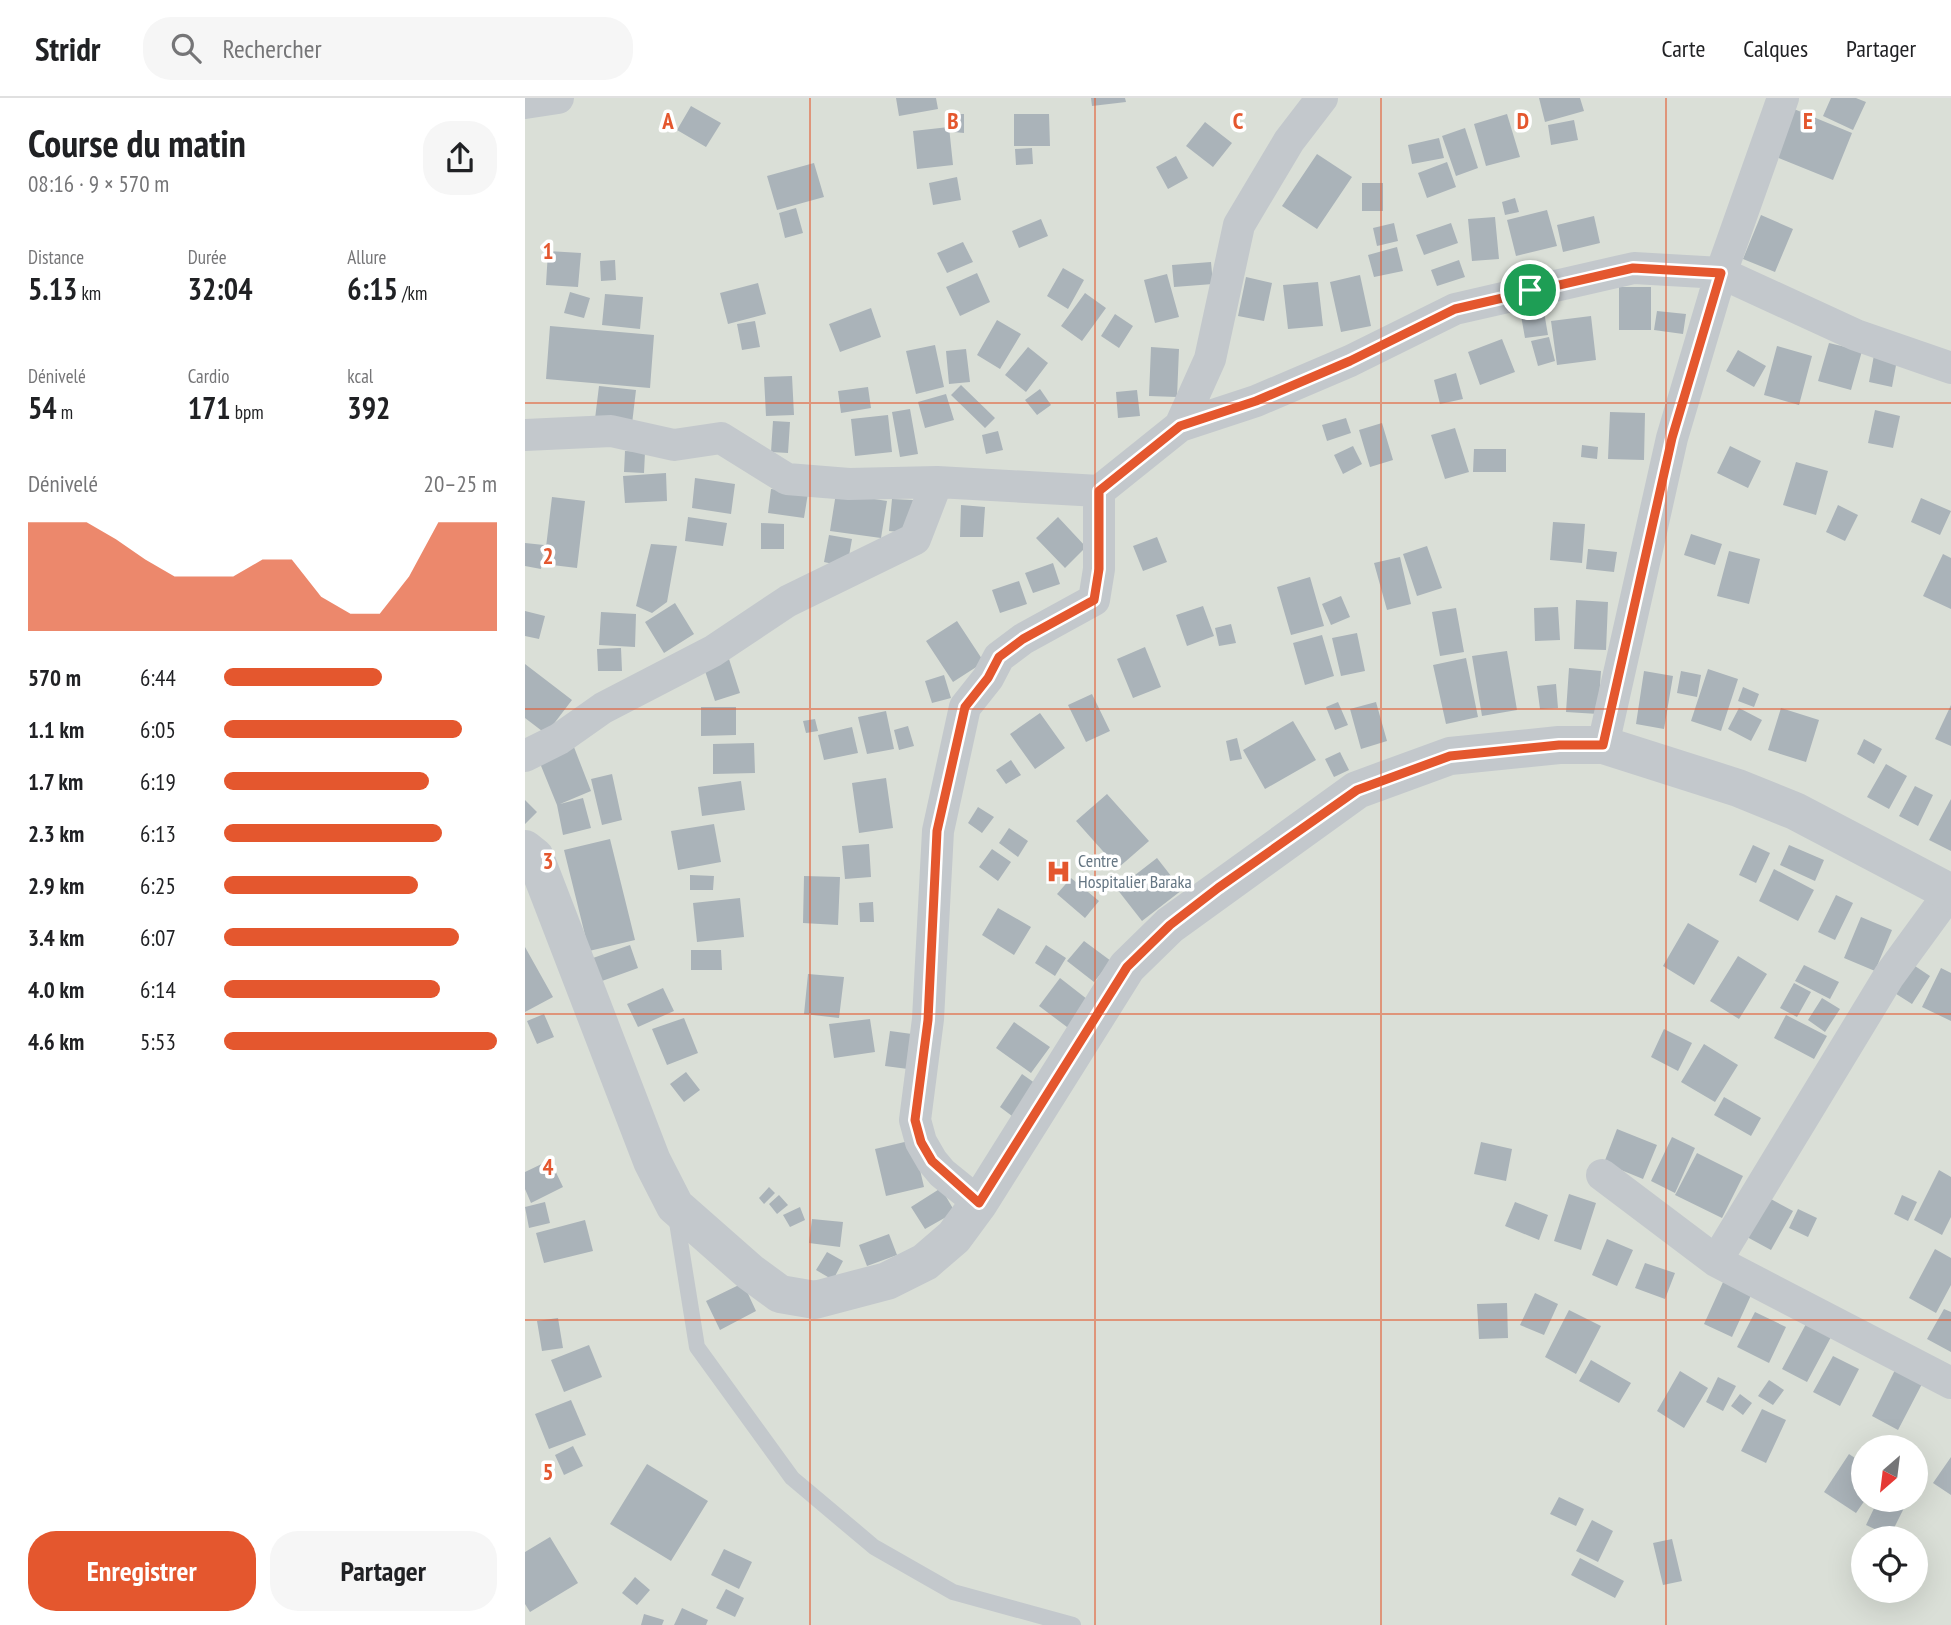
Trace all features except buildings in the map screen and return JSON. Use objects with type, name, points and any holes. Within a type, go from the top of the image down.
[{"type":"street","points":[[525,103],[558,98]]},
{"type":"street","points":[[1180,426],[1210,359],[1239,225],[1289,141],[1322,98]]},
{"type":"street","points":[[1603,745],[1672,438],[1721,273],[1783,98]]},
{"type":"street","points":[[525,435],[611,431],[674,445],[721,438],[787,479],[849,484],[937,482],[1099,491],[1180,426],[1256,401],[1350,361],[1455,309],[1633,268],[1721,273],[1856,335],[1951,368]]},
{"type":"street","points":[[525,756],[559,739],[603,708],[713,652],[788,601],[915,539],[937,482]]},
{"type":"street","points":[[979,1203],[932,1161],[921,1142],[915,1120],[928,1020],[937,831],[965,707],[988,678],[999,657],[1023,639],[1094,600],[1099,569],[1099,491]]},
{"type":"street","points":[[525,849],[535,857],[653,1161],[675,1206],[780,1294],[815,1300],[887,1281],[925,1262],[954,1237],[979,1203],[1127,967],[1170,925],[1218,888],[1357,790],[1450,756],[1559,745],[1603,745],[1738,788],[1795,811],[1951,892],[1889,976],[1716,1261]]},
{"type":"street","points":[[1602,1175],[1716,1261],[1951,1383]]},
{"type":"lane","points":[[675,1206],[697,1347],[792,1478],[874,1546],[953,1592],[1073,1625]]},
{"type":"shaded area","points":[[525,98],[1951,98],[1951,1625],[525,1625]]},
{"type":"place","name":"Centre Hospitalier Baraka","points":[[1058,871]]},
{"type":"route","points":[[1633,268],[1721,273],[1672,438],[1603,745],[1559,745],[1450,756],[1357,790],[1218,888],[1170,925],[1127,967],[979,1203],[942,1173],[932,1161],[921,1142],[915,1120],[928,1020],[937,831],[965,707],[988,678],[999,657],[1023,639],[1094,600],[1099,569],[1099,491],[1158,442],[1180,426],[1256,401],[1350,361],[1455,309],[1530,290],[1633,268]]}]
